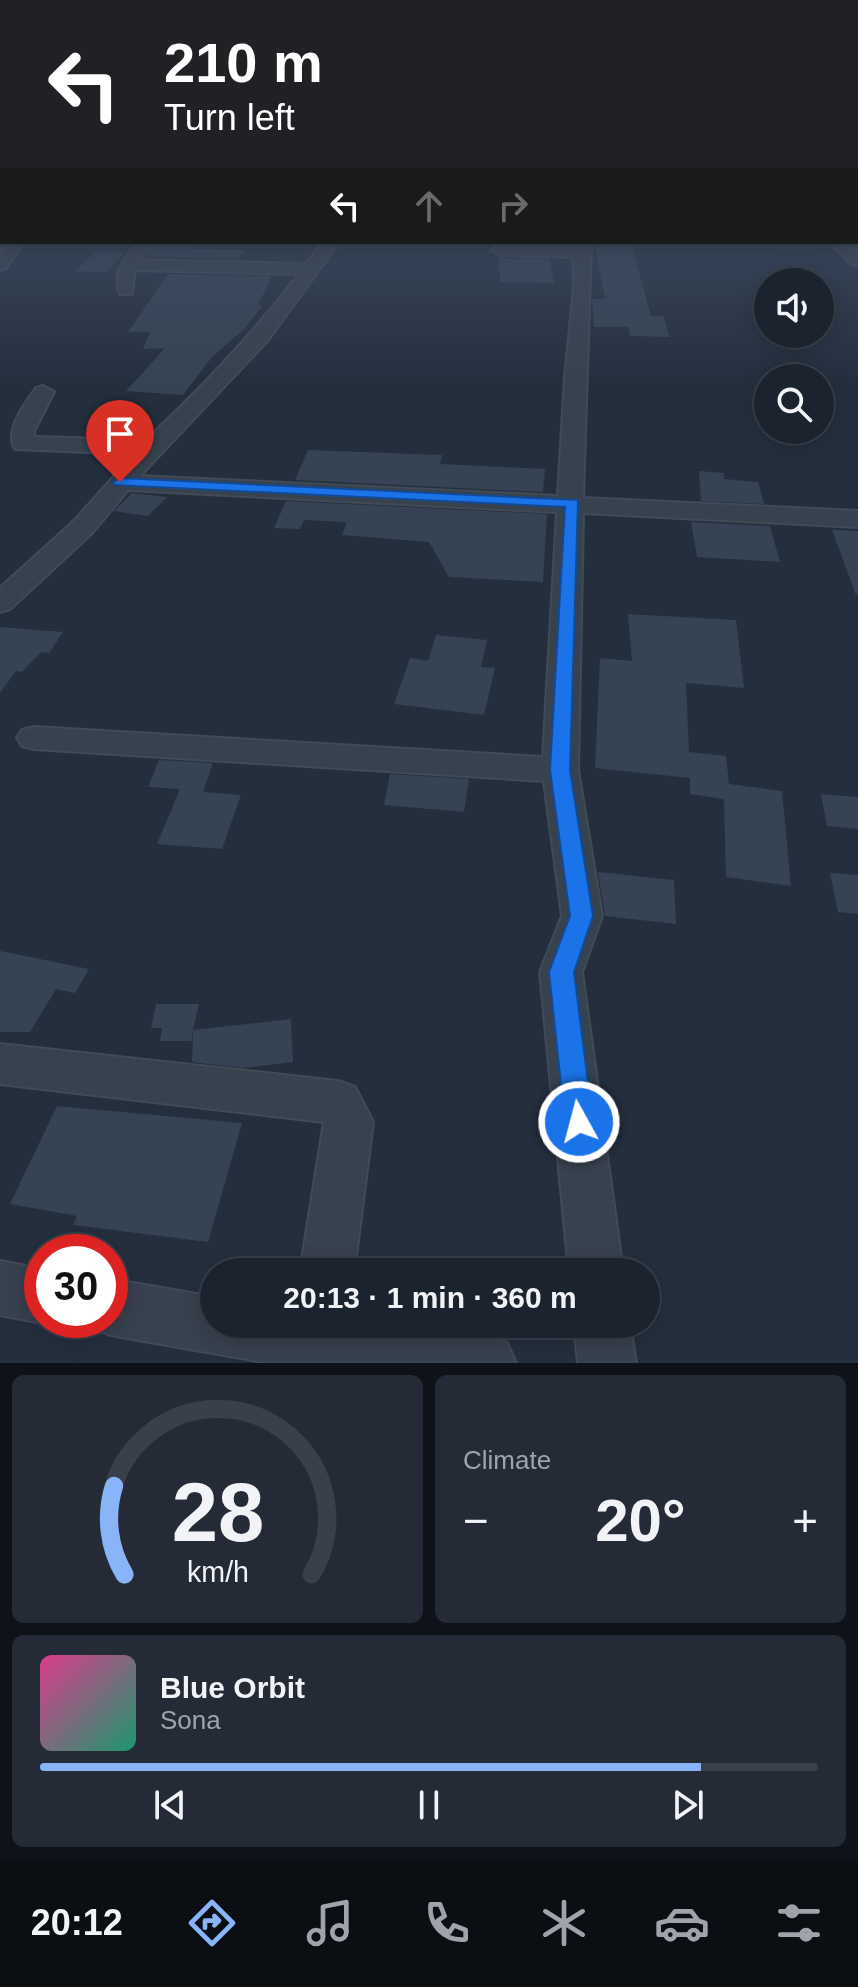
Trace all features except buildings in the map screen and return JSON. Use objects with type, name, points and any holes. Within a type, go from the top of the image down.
[{"type":"street","points":[[126,290],[127,265],[136,256]]},
{"type":"street","points":[[0,603],[132,483],[152,447],[219,383],[261,336],[320,256]]},
{"type":"street","points":[[582,256],[560,770],[582,916],[561,972],[594,1258]]},
{"type":"street","points":[[127,265],[310,269]]},
{"type":"street","points":[[43,392],[23,431],[23,444],[152,447]]},
{"type":"street","points":[[132,483],[858,519]]},
{"type":"street","points":[[34,738],[560,770]]},
{"type":"street","points":[[0,1064],[338,1102],[349,1122],[329,1258]]},
{"type":"street","points":[[0,1288],[24,1293]]},
{"type":"street","points":[[128,1309],[200,1319]]},
{"type":"street","points":[[340,1338],[487,1363]]},
{"type":"street","points":[[604,1338],[607,1363]]},
{"type":"route","points":[[120,482],[573,503],[560,770],[582,916],[561,972],[579,1122]]}]
